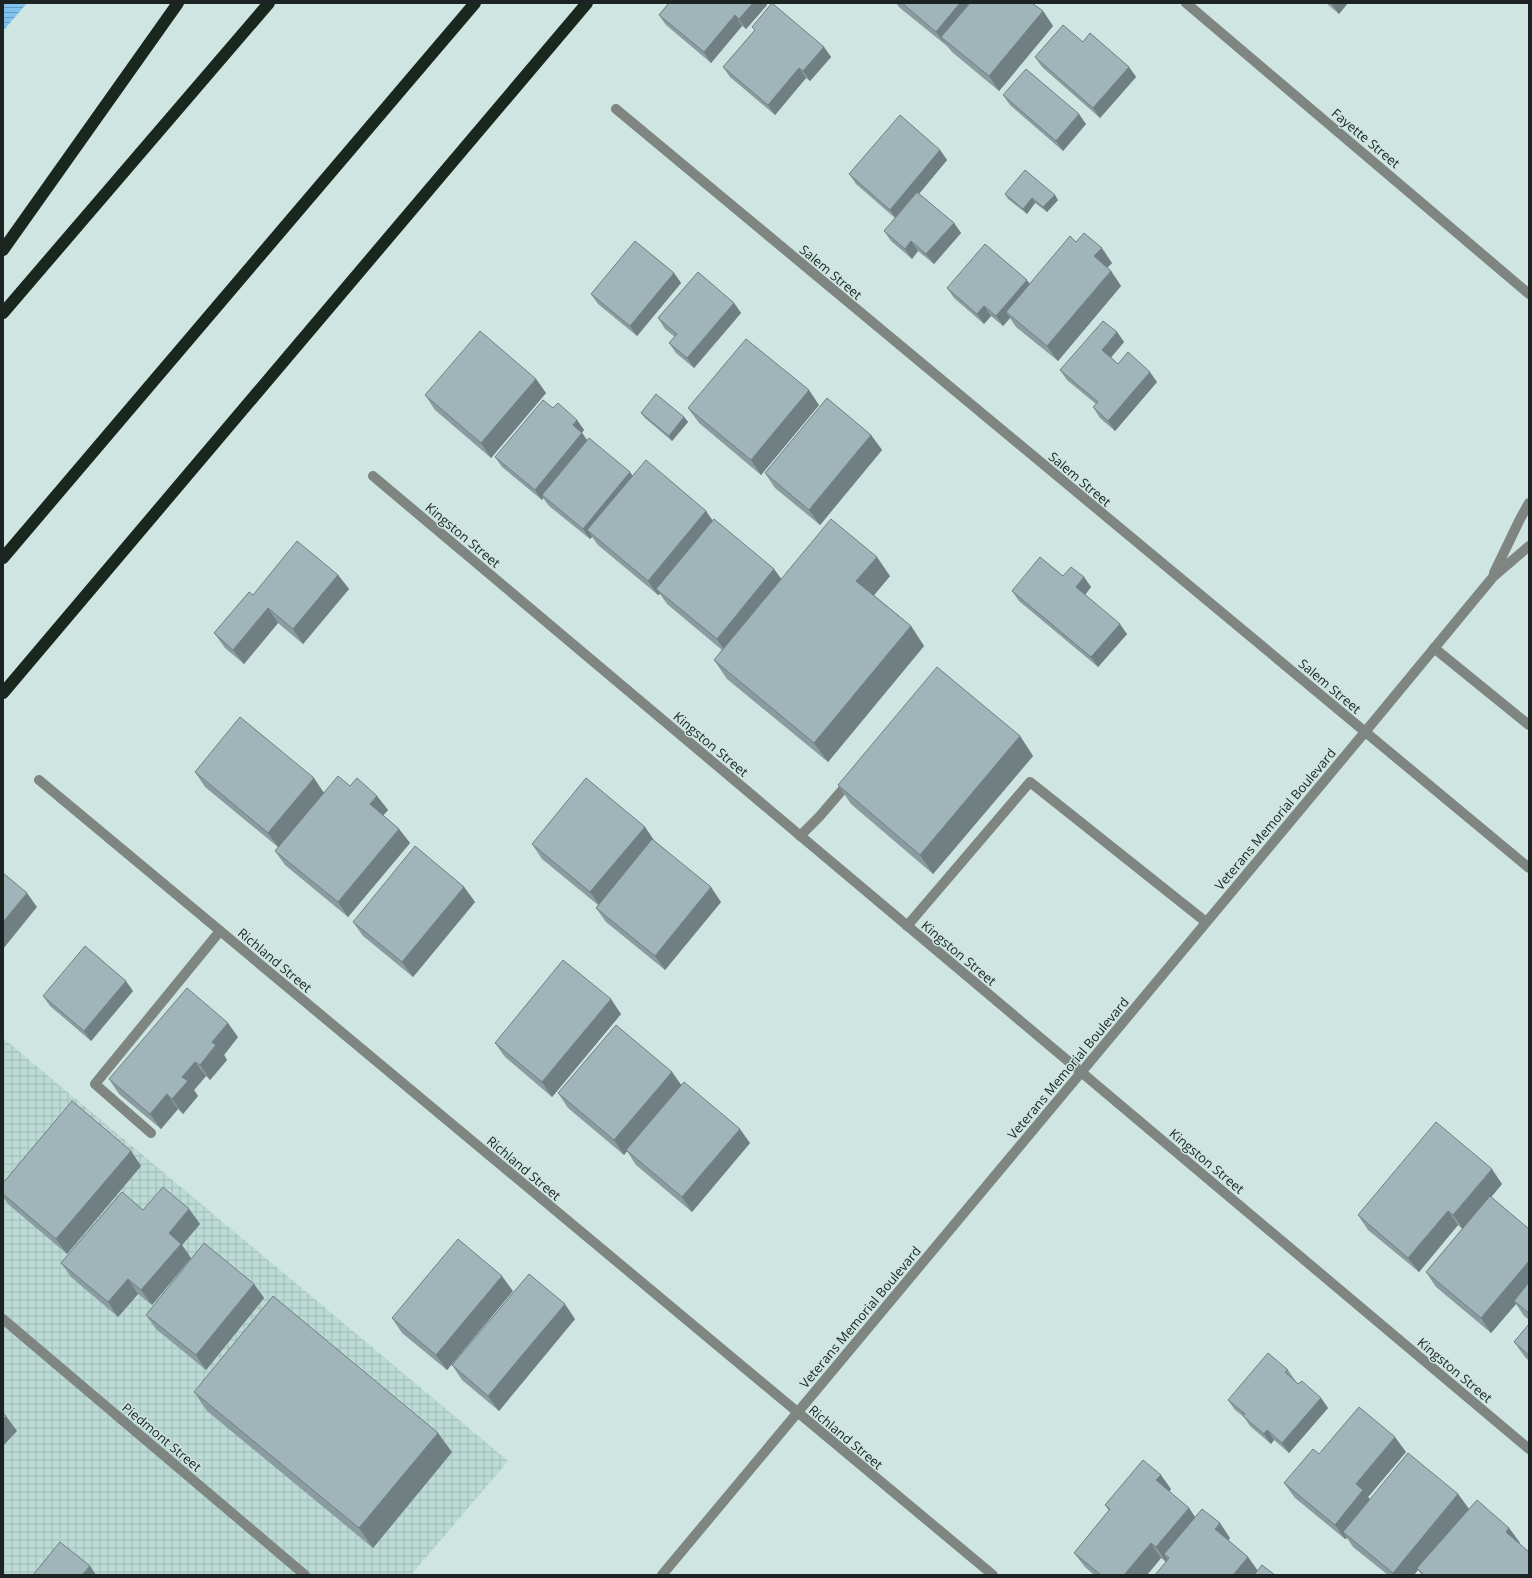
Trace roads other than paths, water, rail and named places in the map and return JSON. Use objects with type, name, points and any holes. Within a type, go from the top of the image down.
[{"type":"highway","points":[[3,250],[178,3]]},
{"type":"highway","points":[[3,313],[269,3]]},
{"type":"highway","points":[[3,558],[475,3]]},
{"type":"highway","points":[[3,693],[587,3]]},
{"type":"street","name":"Fayette Street","points":[[1186,3],[1529,294]]},
{"type":"street","name":"Salem Street","points":[[616,109],[1529,868]]},
{"type":"street","name":"Kingston Street","points":[[373,476],[1081,1073],[1529,1448]]},
{"type":"street","name":"Veterans Memorial Boulevard","points":[[1493,577],[1529,503]]},
{"type":"street","name":"Veterans Memorial Boulevard","points":[[662,1575],[1493,577],[1529,546]]},
{"type":"street","points":[[1434,648],[1529,725]]},
{"type":"street","points":[[800,836],[819,817],[855,774]]},
{"type":"street","name":"Richland Street","points":[[39,780],[993,1575]]},
{"type":"street","points":[[907,926],[1030,782],[1206,922]]},
{"type":"street","points":[[151,1133],[95,1084],[220,932]]},
{"type":"street","name":"Piedmont Street","points":[[3,1319],[305,1575]]},
{"type":"water","points":[[3,3],[27,3],[3,31]]}]
